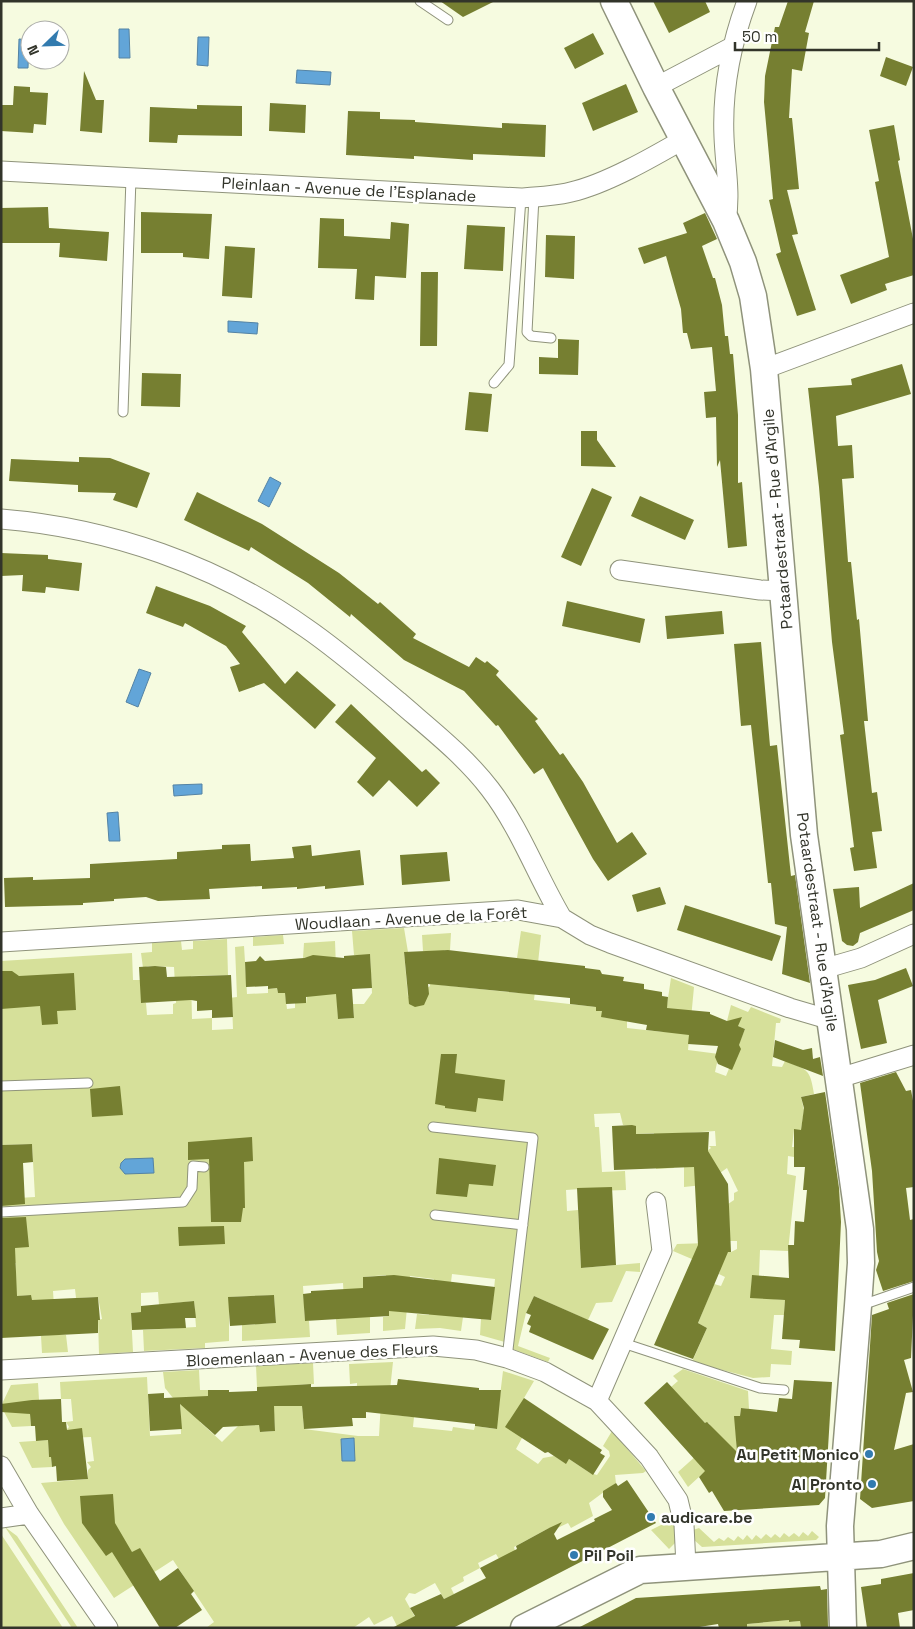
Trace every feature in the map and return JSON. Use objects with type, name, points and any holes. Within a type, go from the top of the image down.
[{"type":"street","name":"Potaardestraat - Rue d'Argile","points":[[614,1],[656,87],[726,221],[743,262],[752,296],[764,369],[804,835],[858,1204],[861,1263],[840,1526],[844,1628]]},
{"type":"street","points":[[726,221],[729,203],[724,134],[726,96],[732,47],[747,1]]},
{"type":"street","points":[[656,87],[732,47]]},
{"type":"street","name":"Pleinlaan - Avenue de l'Esplanade","points":[[1,171],[527,197],[572,192],[656,155],[684,139]]},
{"type":"street","points":[[764,369],[914,313]]},
{"type":"street","points":[[1,519],[66,527],[107,536],[168,556],[234,585],[307,628],[378,684],[471,767],[501,805],[562,918]]},
{"type":"street","points":[[620,570],[760,590],[783,591]]},
{"type":"street","name":"Woudlaan - Avenue de la Forêt","points":[[1,942],[518,910],[562,918],[590,935],[610,943],[790,1008],[831,1020]]},
{"type":"street","points":[[823,969],[861,958],[914,934]]},
{"type":"street","points":[[839,1078],[914,1055]]},
{"type":"street","points":[[597,1401],[662,1251],[656,1202]]},
{"type":"street","name":"Bloemenlaan - Avenue des Fleurs","points":[[1,1370],[433,1346],[476,1350],[507,1358],[545,1372],[597,1401],[649,1457],[678,1500],[684,1525],[686,1566]]},
{"type":"street","points":[[1,1466],[30,1514],[108,1628]]},
{"type":"street","points":[[1,1518],[30,1514]]},
{"type":"street","points":[[524,1628],[640,1570],[842,1555],[881,1554],[914,1546]]},
{"type":"lane","points":[[420,1],[448,20]]},
{"type":"lane","points":[[123,412],[131,178]]},
{"type":"lane","points":[[527,197],[527,332],[531,336],[551,338]]},
{"type":"lane","points":[[494,383],[509,365],[527,197]]},
{"type":"lane","points":[[1,1086],[88,1083]]},
{"type":"lane","points":[[433,1127],[533,1138],[507,1358]]},
{"type":"lane","points":[[1,1212],[183,1202],[192,1188],[193,1166],[204,1167]]},
{"type":"lane","points":[[435,1215],[524,1225]]},
{"type":"lane","points":[[858,1306],[914,1287]]},
{"type":"lane","points":[[623,1343],[760,1388],[784,1390]]},
{"type":"green space","points":[[404,928],[408,952],[404,952],[408,997],[414,997],[430,986],[427,951],[423,951],[422,935],[451,933],[450,950],[444,950],[442,985],[518,993],[523,959],[517,958],[521,931],[541,935],[534,1000],[596,1007],[596,1011],[602,1011],[602,1017],[627,1020],[627,1028],[663,1032],[671,978],[694,987],[688,1050],[719,1054],[715,1072],[726,1076],[745,1029],[738,1026],[735,1021],[727,1021],[731,1005],[748,1012],[751,1007],[781,1019],[780,1023],[776,1023],[772,1066],[782,1067],[785,1061],[799,1066],[809,1075],[814,1094],[801,1097],[804,1110],[801,1130],[794,1130],[792,1147],[795,1147],[794,1157],[788,1156],[787,1174],[796,1176],[788,1251],[760,1250],[759,1276],[752,1276],[751,1297],[785,1300],[784,1315],[774,1315],[771,1349],[792,1351],[791,1365],[771,1364],[770,1377],[753,1378],[692,1362],[707,1328],[698,1323],[714,1284],[721,1286],[725,1277],[719,1274],[720,1271],[673,1251],[677,1244],[708,1243],[731,1252],[737,1249],[737,1241],[730,1241],[728,1204],[734,1200],[734,1193],[738,1191],[727,1168],[703,1185],[684,1187],[684,1167],[711,1148],[709,1146],[716,1146],[715,1131],[673,1134],[674,1168],[656,1169],[654,1133],[636,1134],[636,1127],[623,1125],[620,1113],[594,1114],[595,1127],[599,1127],[602,1172],[625,1171],[626,1190],[595,1191],[594,1188],[566,1190],[567,1211],[578,1210],[581,1268],[640,1263],[640,1272],[626,1271],[612,1302],[596,1303],[588,1320],[534,1296],[526,1313],[518,1346],[550,1358],[548,1362],[512,1349],[512,1344],[480,1335],[481,1319],[491,1320],[495,1279],[452,1274],[447,1315],[463,1317],[461,1331],[440,1328],[415,1329],[417,1314],[429,1315],[434,1279],[410,1276],[405,1329],[383,1331],[383,1317],[389,1316],[386,1275],[363,1277],[365,1317],[370,1317],[370,1333],[337,1335],[336,1319],[345,1318],[343,1283],[303,1286],[305,1321],[309,1321],[310,1337],[242,1341],[242,1325],[276,1323],[274,1295],[229,1297],[229,1341],[205,1343],[205,1348],[144,1351],[143,1330],[196,1327],[194,1301],[159,1305],[158,1292],[141,1293],[141,1312],[131,1313],[133,1352],[99,1354],[98,1320],[102,1319],[98,1297],[76,1298],[75,1289],[53,1291],[55,1321],[59,1335],[66,1335],[68,1352],[42,1353],[41,1336],[48,1335],[32,1314],[31,1295],[7,1297],[16,1271],[16,1263],[1,1263],[1,1199],[35,1197],[32,1144],[1,1145],[1,961],[132,953],[133,980],[142,980],[141,1003],[146,1003],[147,1015],[173,1014],[173,1004],[176,1003],[174,967],[148,966],[143,968],[141,953],[152,952],[152,943],[181,941],[182,950],[193,949],[193,941],[227,939],[228,975],[191,976],[192,1019],[212,1018],[212,1030],[233,1029],[232,1004],[229,998],[237,997],[235,947],[244,946],[247,994],[268,993],[268,989],[277,988],[278,993],[285,993],[287,1009],[295,1008],[295,1003],[306,1003],[313,956],[303,958],[304,943],[335,941],[338,1019],[354,1018],[353,1004],[364,1004],[372,993],[370,955],[354,955],[352,931]]},
{"type":"green space","points":[[283,935],[284,944],[253,946],[253,937]]},
{"type":"green space","points":[[393,1362],[390,1390],[394,1415],[414,1417],[413,1427],[452,1431],[453,1427],[474,1430],[475,1426],[496,1429],[503,1371],[534,1381],[524,1398],[522,1438],[516,1449],[538,1464],[543,1458],[554,1456],[565,1463],[569,1459],[590,1473],[597,1475],[610,1456],[609,1451],[603,1446],[612,1431],[646,1471],[643,1473],[615,1475],[616,1483],[589,1503],[593,1516],[571,1528],[568,1523],[551,1531],[549,1528],[514,1547],[515,1551],[499,1559],[496,1554],[478,1563],[480,1568],[463,1577],[464,1581],[451,1588],[454,1594],[444,1599],[435,1583],[415,1594],[409,1593],[405,1599],[421,1628],[398,1628],[392,1616],[374,1625],[369,1617],[353,1628],[206,1628],[214,1622],[173,1560],[114,1598],[64,1524],[41,1483],[88,1479],[88,1470],[91,1467],[87,1462],[94,1461],[91,1437],[67,1438],[67,1429],[69,1427],[66,1422],[73,1421],[71,1399],[61,1399],[60,1382],[147,1377],[150,1436],[181,1434],[180,1398],[173,1398],[165,1388],[163,1372],[199,1370],[200,1390],[208,1390],[209,1412],[200,1422],[222,1442],[238,1426],[259,1425],[261,1432],[275,1431],[274,1415],[257,1387],[256,1366],[313,1363],[314,1384],[296,1385],[297,1405],[302,1406],[304,1429],[358,1436],[379,1436],[381,1401],[357,1387],[357,1383],[350,1384],[349,1364]]},
{"type":"green space","points":[[683,1369],[748,1391],[749,1409],[741,1408],[740,1416],[735,1416],[738,1471],[722,1456],[688,1487],[678,1472],[716,1438],[709,1423],[705,1423],[671,1387],[678,1381],[673,1376]]},
{"type":"green space","points":[[38,1383],[39,1400],[32,1400],[28,1414],[30,1414],[31,1426],[12,1427],[1,1406],[11,1385]]},
{"type":"green space","points":[[48,1440],[49,1457],[51,1457],[52,1467],[32,1468],[19,1442]]},
{"type":"green space","points":[[673,1519],[677,1541],[669,1549],[651,1530]]},
{"type":"green space","points":[[5,1527],[17,1536],[78,1628],[72,1628]]},
{"type":"green space","points":[[699,1528],[714,1542],[719,1538],[724,1541],[728,1537],[734,1541],[738,1536],[743,1540],[747,1535],[752,1540],[756,1535],[761,1539],[766,1534],[771,1538],[775,1534],[780,1538],[784,1533],[789,1537],[794,1533],[799,1537],[803,1532],[808,1536],[812,1531],[819,1537],[816,1540],[702,1547],[693,1539],[693,1530]]},
{"type":"green space","points":[[1,1534],[63,1628],[1,1628]]},
{"type":"green space","points":[[789,1620],[789,1622],[800,1621],[801,1628],[747,1628],[747,1624]]},
{"type":"water","points":[[119,29],[129,29],[130,58],[119,58]]},
{"type":"water","points":[[198,37],[209,37],[208,66],[197,65]]},
{"type":"water","points":[[19,39],[20,68],[18,68]]},
{"type":"water","points":[[297,70],[331,72],[330,85],[296,83]]},
{"type":"water","points":[[228,321],[258,323],[257,334],[228,332]]},
{"type":"water","points":[[270,477],[281,483],[269,507],[258,501]]},
{"type":"water","points":[[139,669],[151,673],[138,707],[126,702]]},
{"type":"water","points":[[202,784],[202,794],[174,796],[173,785]]},
{"type":"water","points":[[118,812],[120,841],[109,841],[107,813]]},
{"type":"water","points":[[153,1158],[154,1173],[125,1174],[120,1168],[121,1163],[125,1159]]},
{"type":"water","points":[[354,1438],[355,1461],[342,1461],[341,1439]]},
{"type":"building","points":[[440,1],[495,1],[463,17]]},
{"type":"building","points":[[653,1],[705,1],[710,12],[669,33]]},
{"type":"building","points":[[788,1],[814,1],[805,32],[809,33],[802,71],[792,69],[789,118],[792,118],[799,189],[787,190],[798,234],[792,235],[816,310],[797,316],[776,254],[781,252],[769,200],[773,199],[764,102],[765,76],[775,27],[779,27]]},
{"type":"building","points":[[593,33],[604,54],[575,69],[564,48]]},
{"type":"building","points":[[886,57],[913,67],[906,86],[880,76]]},
{"type":"building","points":[[84,71],[96,100],[104,100],[102,133],[80,131]]},
{"type":"building","points":[[626,84],[638,112],[593,131],[582,103]]},
{"type":"building","points":[[14,86],[30,87],[30,92],[48,93],[46,125],[34,124],[33,133],[1,131],[1,105],[13,105]]},
{"type":"building","points":[[270,103],[306,105],[305,133],[269,131]]},
{"type":"building","points":[[197,105],[242,106],[242,136],[178,135],[177,143],[149,142],[150,107],[197,109]]},
{"type":"building","points":[[348,111],[380,112],[380,119],[415,120],[415,122],[502,128],[502,123],[546,125],[545,157],[473,154],[473,160],[414,156],[414,159],[346,155]]},
{"type":"building","points":[[894,125],[900,160],[898,161],[914,244],[914,275],[885,284],[887,290],[851,304],[840,275],[889,257],[875,182],[879,181],[869,130]]},
{"type":"building","points":[[48,207],[49,228],[109,232],[107,261],[59,257],[60,243],[1,243],[1,208]]},
{"type":"building","points":[[141,212],[212,214],[209,259],[183,257],[183,253],[141,253]]},
{"type":"building","points":[[705,213],[717,239],[702,246],[713,278],[715,278],[722,305],[725,336],[728,336],[730,354],[733,354],[738,415],[738,483],[742,482],[747,546],[728,548],[720,460],[717,467],[716,417],[706,418],[704,392],[716,391],[712,347],[691,349],[687,333],[683,333],[681,309],[666,256],[644,264],[638,248],[687,233],[683,223]]},
{"type":"building","points":[[320,218],[344,219],[344,236],[390,239],[391,222],[409,224],[406,278],[375,276],[374,300],[355,299],[357,269],[318,268]]},
{"type":"building","points":[[467,225],[505,227],[503,271],[464,269]]},
{"type":"building","points":[[546,235],[575,236],[574,279],[545,277]]},
{"type":"building","points":[[225,246],[255,248],[252,298],[222,296]]},
{"type":"building","points":[[421,272],[438,272],[437,346],[420,346]]},
{"type":"building","points":[[558,339],[579,340],[578,375],[539,374],[539,357],[558,358]]},
{"type":"building","points":[[902,364],[911,394],[836,416],[838,446],[852,445],[854,478],[842,479],[848,562],[851,562],[857,620],[859,619],[868,721],[864,721],[872,793],[877,792],[882,831],[872,832],[877,868],[854,871],[850,848],[854,847],[840,735],[844,734],[832,642],[819,487],[808,388],[852,385],[851,379]]},
{"type":"building","points":[[142,373],[181,374],[180,407],[141,406]]},
{"type":"building","points":[[469,392],[492,394],[488,432],[465,430]]},
{"type":"building","points":[[581,431],[597,431],[597,440],[616,467],[581,466]]},
{"type":"building","points":[[79,457],[110,458],[150,473],[137,508],[113,500],[116,493],[78,492],[78,485],[9,481],[11,459],[79,462]]},
{"type":"building","points":[[592,488],[612,497],[581,566],[561,557]]},
{"type":"building","points":[[197,492],[262,524],[339,573],[378,604],[380,602],[416,634],[413,638],[469,667],[476,657],[485,663],[487,661],[499,671],[496,675],[538,719],[535,721],[560,755],[563,753],[583,782],[617,843],[632,832],[647,854],[608,881],[593,859],[543,768],[534,774],[498,725],[496,726],[464,691],[404,660],[351,614],[350,617],[308,583],[251,547],[249,551],[184,520]]},
{"type":"building","points":[[640,496],[694,520],[685,540],[631,516]]},
{"type":"building","points":[[1,553],[48,555],[48,559],[82,563],[79,591],[46,587],[45,593],[22,591],[23,575],[1,576]]},
{"type":"building","points":[[156,586],[210,606],[246,626],[242,632],[285,684],[297,671],[336,705],[315,729],[264,683],[239,692],[230,667],[240,664],[226,646],[185,623],[183,627],[146,613]]},
{"type":"building","points":[[567,601],[645,619],[640,643],[562,626]]},
{"type":"building","points":[[722,611],[724,634],[667,639],[665,616]]},
{"type":"building","points":[[761,642],[770,746],[777,745],[791,876],[795,875],[810,983],[782,974],[787,927],[775,924],[771,883],[768,883],[751,725],[741,726],[734,644]]},
{"type":"building","points":[[351,704],[422,772],[426,769],[440,783],[417,807],[389,780],[373,797],[357,782],[376,758],[335,722]]},
{"type":"building","points":[[250,844],[251,861],[294,858],[292,847],[311,845],[312,856],[360,850],[364,885],[325,889],[325,886],[297,889],[297,887],[262,889],[262,886],[209,889],[210,899],[158,901],[146,897],[114,899],[114,901],[83,903],[83,905],[5,907],[4,878],[33,877],[33,880],[90,878],[90,864],[177,859],[177,852],[222,849],[222,845]]},
{"type":"building","points":[[447,852],[450,881],[402,885],[400,855]]},
{"type":"building","points":[[914,883],[914,910],[860,933],[858,942],[853,946],[847,945],[842,941],[833,889],[859,887],[860,908]]},
{"type":"building","points":[[660,887],[666,904],[637,912],[632,895]]},
{"type":"building","points":[[685,905],[781,936],[772,961],[677,930]]},
{"type":"building","points":[[448,950],[585,966],[585,968],[600,970],[602,974],[624,977],[623,981],[644,984],[644,989],[662,992],[662,996],[668,997],[667,1008],[710,1012],[710,1014],[727,1021],[742,1017],[738,1026],[745,1029],[739,1045],[741,1049],[732,1070],[718,1064],[715,1057],[718,1046],[688,1044],[689,1035],[646,1030],[647,1025],[601,1017],[602,1011],[596,1011],[596,1007],[570,1004],[570,998],[428,984],[429,994],[424,1005],[415,1007],[409,1004],[404,952]]},
{"type":"building","points":[[370,954],[372,988],[352,989],[354,1018],[338,1019],[336,994],[306,997],[306,1003],[286,1004],[285,993],[278,993],[277,988],[268,989],[268,986],[246,987],[245,962],[256,961],[260,956],[265,961],[304,958],[313,955],[344,958],[344,956]]},
{"type":"building","points":[[139,967],[166,967],[167,977],[231,975],[233,1017],[212,1018],[212,1010],[197,1011],[197,1001],[191,1000],[141,1003]]},
{"type":"building","points":[[906,968],[913,986],[878,1000],[887,1043],[861,1049],[848,985],[875,980]]},
{"type":"building","points":[[1,971],[12,971],[19,976],[74,973],[76,1010],[57,1011],[58,1024],[42,1025],[40,1006],[1,1009]]},
{"type":"building","points":[[775,1040],[803,1050],[812,1048],[813,1059],[820,1057],[823,1076],[773,1057]]},
{"type":"building","points":[[441,1054],[457,1054],[455,1073],[505,1080],[503,1101],[478,1098],[476,1112],[445,1108],[445,1106],[435,1104]]},
{"type":"building","points":[[896,1072],[906,1091],[911,1090],[914,1106],[914,1187],[906,1188],[910,1220],[914,1219],[914,1281],[883,1291],[876,1270],[879,1261],[872,1171],[860,1083]]},
{"type":"building","points":[[120,1086],[123,1115],[92,1117],[90,1089]]},
{"type":"building","points":[[825,1092],[839,1188],[841,1222],[835,1351],[799,1348],[800,1340],[782,1339],[785,1300],[750,1298],[752,1275],[789,1278],[788,1245],[794,1245],[795,1221],[804,1222],[807,1190],[803,1190],[805,1167],[794,1167],[794,1129],[801,1130],[804,1108],[801,1097]]},
{"type":"building","points":[[612,1126],[636,1126],[636,1134],[709,1132],[708,1151],[728,1184],[731,1252],[728,1252],[698,1323],[707,1328],[693,1359],[654,1345],[698,1245],[694,1167],[614,1170]]},
{"type":"building","points":[[252,1137],[253,1161],[244,1162],[245,1208],[243,1208],[241,1222],[211,1222],[209,1159],[188,1160],[188,1142]]},
{"type":"building","points":[[32,1144],[33,1162],[23,1163],[25,1204],[1,1206],[1,1145]]},
{"type":"building","points":[[439,1158],[496,1165],[493,1186],[469,1184],[467,1197],[436,1194]]},
{"type":"building","points":[[612,1187],[616,1265],[581,1268],[577,1188]]},
{"type":"building","points":[[26,1217],[29,1247],[15,1248],[17,1296],[31,1295],[32,1300],[98,1297],[100,1320],[98,1320],[98,1333],[1,1338],[1,1218]]},
{"type":"building","points":[[224,1226],[225,1244],[179,1246],[178,1227]]},
{"type":"building","points":[[394,1275],[495,1287],[491,1320],[389,1311],[389,1316],[305,1321],[303,1294],[311,1293],[311,1291],[363,1288],[363,1277]]},
{"type":"building","points":[[914,1294],[911,1358],[904,1360],[913,1392],[906,1393],[894,1450],[914,1444],[914,1501],[872,1508],[860,1499],[872,1315],[889,1309],[887,1303]]},
{"type":"building","points":[[274,1295],[276,1323],[230,1326],[228,1297]]},
{"type":"building","points":[[534,1296],[609,1329],[593,1360],[529,1332],[531,1326],[527,1324],[531,1315],[526,1313]]},
{"type":"building","points":[[194,1301],[196,1318],[185,1318],[186,1328],[132,1330],[131,1313],[141,1312],[141,1306]]},
{"type":"building","points":[[398,1379],[479,1388],[479,1390],[501,1390],[497,1429],[475,1426],[475,1424],[366,1412],[366,1418],[352,1418],[353,1426],[304,1429],[302,1406],[274,1406],[275,1431],[260,1432],[259,1425],[223,1427],[215,1435],[180,1404],[182,1429],[150,1431],[148,1394],[164,1393],[164,1398],[208,1396],[208,1390],[229,1390],[229,1392],[257,1391],[257,1387],[311,1384],[311,1387],[397,1385]]},
{"type":"building","points":[[794,1380],[832,1382],[825,1498],[819,1505],[724,1511],[712,1491],[709,1493],[699,1477],[705,1471],[644,1403],[667,1382],[705,1423],[707,1422],[737,1452],[734,1416],[740,1416],[741,1408],[777,1412],[779,1398],[792,1399]]},
{"type":"building","points":[[524,1398],[602,1450],[600,1453],[605,1456],[593,1475],[569,1459],[566,1464],[548,1452],[545,1453],[505,1427]]},
{"type":"building","points":[[61,1399],[62,1422],[66,1422],[67,1430],[82,1428],[88,1479],[57,1481],[56,1466],[52,1467],[51,1457],[49,1457],[48,1440],[36,1441],[35,1426],[31,1426],[30,1414],[1,1412],[1,1404]]},
{"type":"building","points":[[627,1480],[656,1523],[453,1628],[392,1628],[415,1616],[410,1608],[441,1594],[444,1599],[486,1578],[480,1568],[517,1549],[516,1546],[549,1528],[562,1522],[554,1534],[557,1540],[595,1521],[594,1519],[612,1510],[603,1497],[603,1491],[616,1483],[618,1486]]},
{"type":"building","points":[[113,1494],[115,1523],[132,1552],[140,1548],[160,1581],[178,1568],[194,1591],[191,1594],[202,1610],[175,1628],[160,1628],[112,1552],[106,1556],[82,1523],[80,1496]]},
{"type":"building","points":[[914,1573],[914,1610],[898,1613],[900,1628],[867,1628],[861,1587],[881,1584],[881,1579]]},
{"type":"building","points":[[820,1586],[821,1590],[827,1589],[828,1628],[801,1628],[800,1621],[789,1622],[789,1620],[747,1624],[747,1628],[719,1628],[718,1624],[693,1628],[578,1628],[636,1598]]},
{"type":"place","name":"Au Petit Monico","points":[[869,1454]]},
{"type":"place","name":"Al Pronto","points":[[872,1484]]},
{"type":"place","name":"audicare.be","points":[[651,1517]]},
{"type":"place","name":"Pil Poil","points":[[574,1555]]}]
